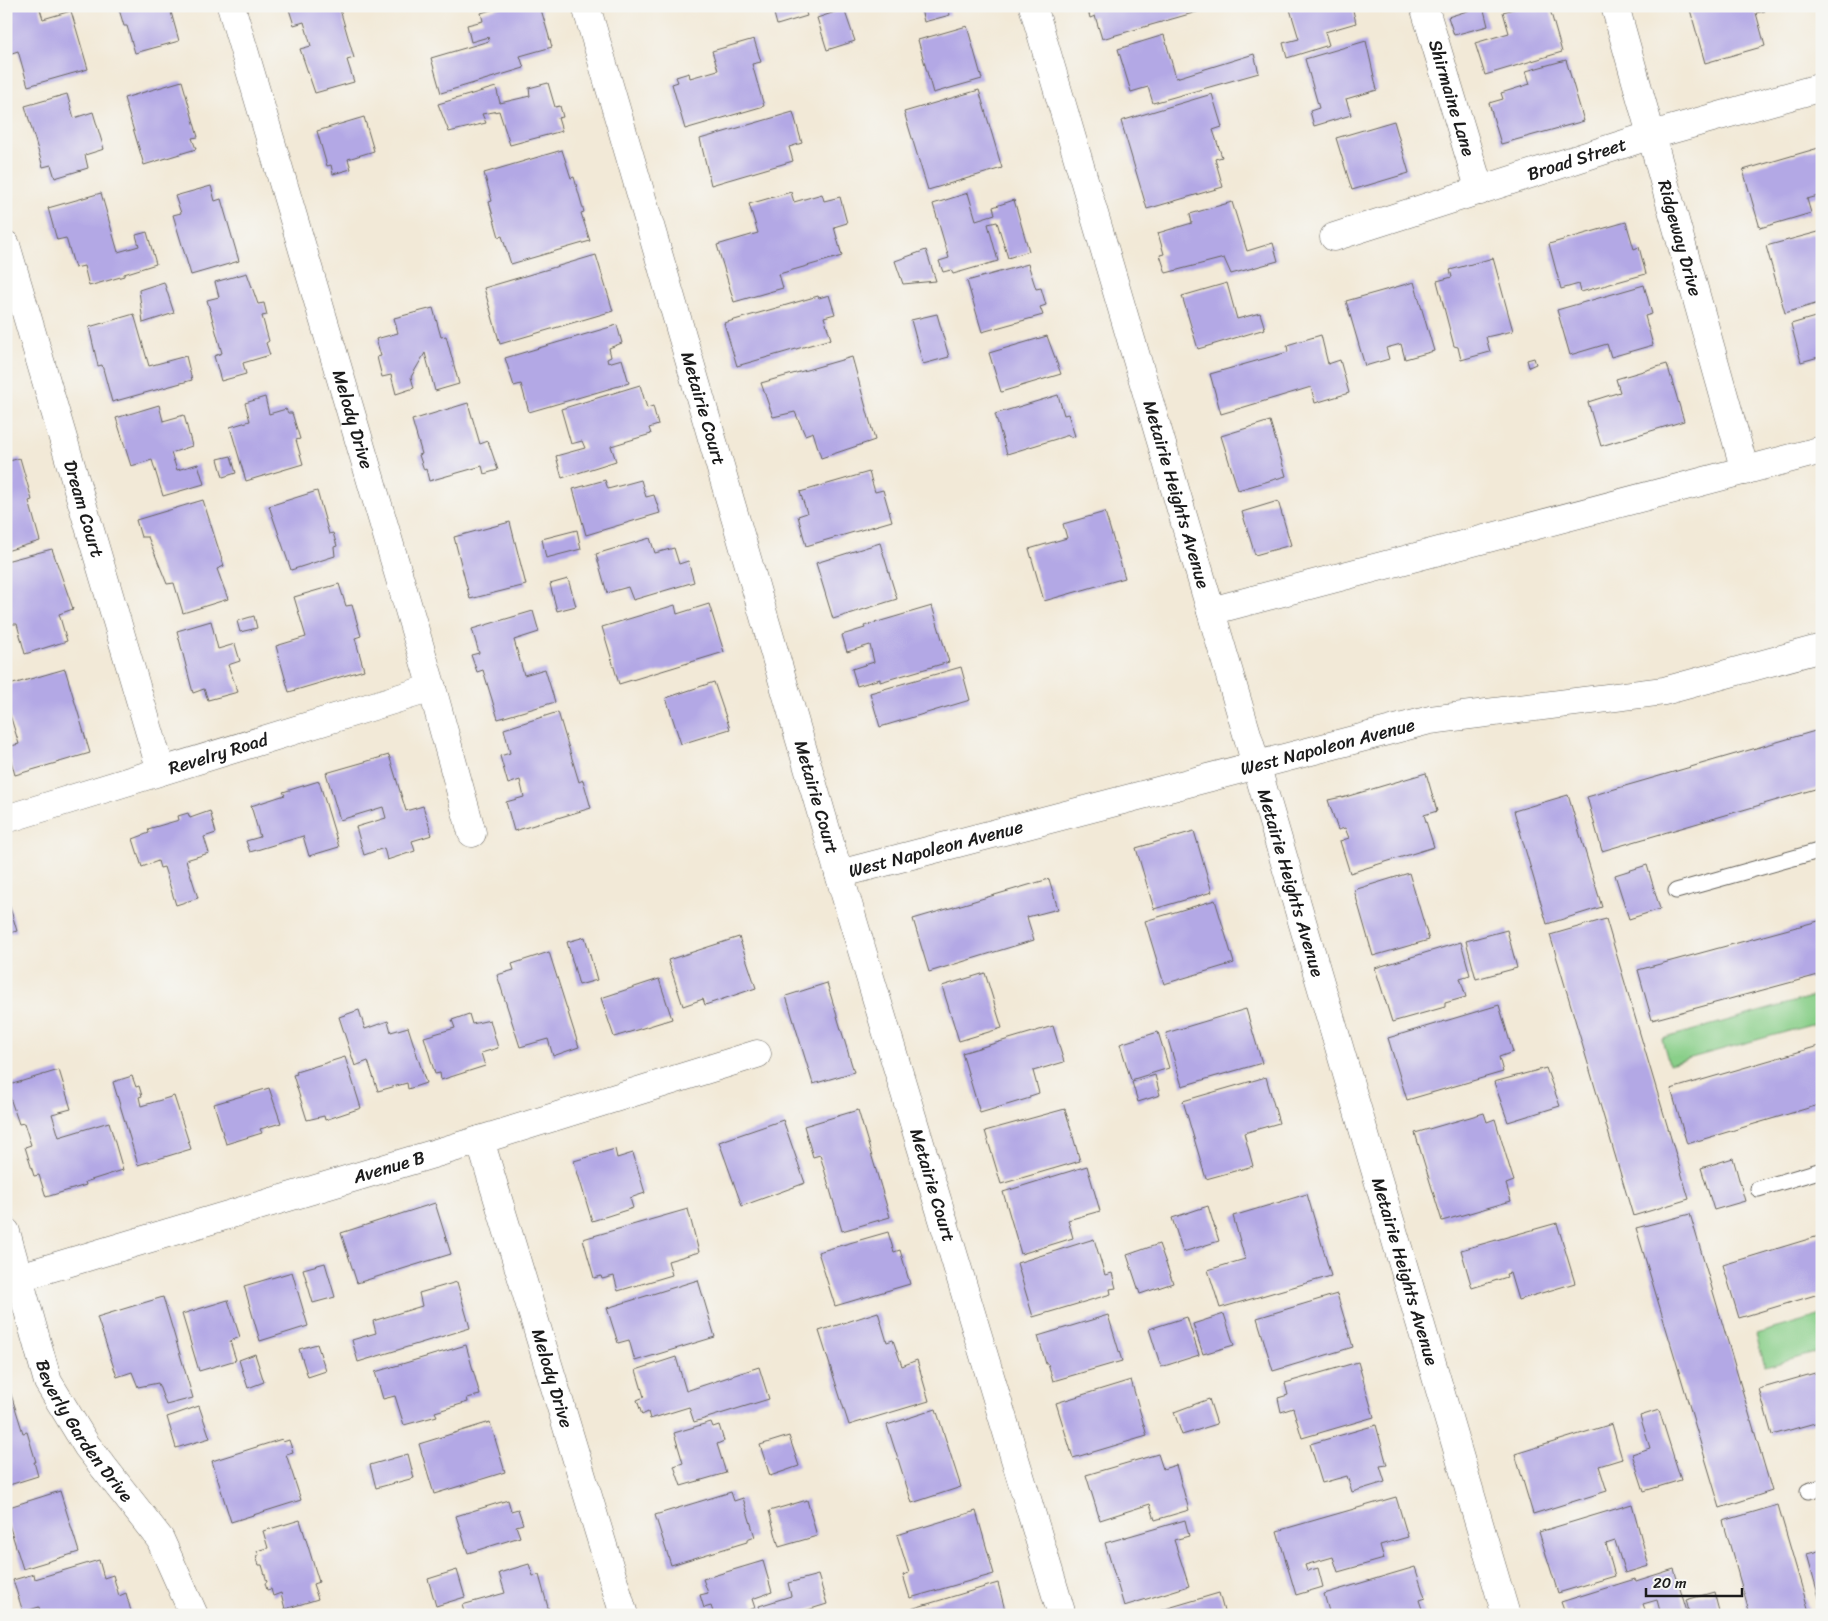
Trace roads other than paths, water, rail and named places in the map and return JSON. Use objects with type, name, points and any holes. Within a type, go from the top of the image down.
[{"type":"street","name":"Melody Drive","points":[[231,6],[432,688],[472,833]]},
{"type":"street","name":"Metairie Court","points":[[586,6],[839,874],[1062,1615]]},
{"type":"street","name":"Metairie Heights Avenue","points":[[1034,6],[1506,1615]]},
{"type":"street","name":"Shirmaine Lane","points":[[1424,6],[1480,191]]},
{"type":"street","name":"Ridgeway Drive","points":[[1615,6],[1745,471]]},
{"type":"street","name":"Broad Street","points":[[1334,237],[1652,135],[1822,87]]},
{"type":"street","name":"Dream Court","points":[[6,246],[161,771]]},
{"type":"street","points":[[1211,611],[1822,450]]},
{"type":"street","name":"West Napoleon Avenue","points":[[839,874],[1430,720],[1664,691],[1822,648]]},
{"type":"street","name":"Revelry Road","points":[[6,819],[432,688]]},
{"type":"street","name":"Avenue B","points":[[20,1277],[480,1140],[757,1054]]},
{"type":"street","name":"Melody Drive","points":[[480,1140],[624,1615]]},
{"type":"street","name":"Beverly Garden Drive","points":[[6,1232],[48,1382],[87,1446],[160,1539],[194,1615]]},
{"type":"lane","points":[[1676,891],[1822,850]]},
{"type":"lane","points":[[1758,1189],[1822,1170]]}]
